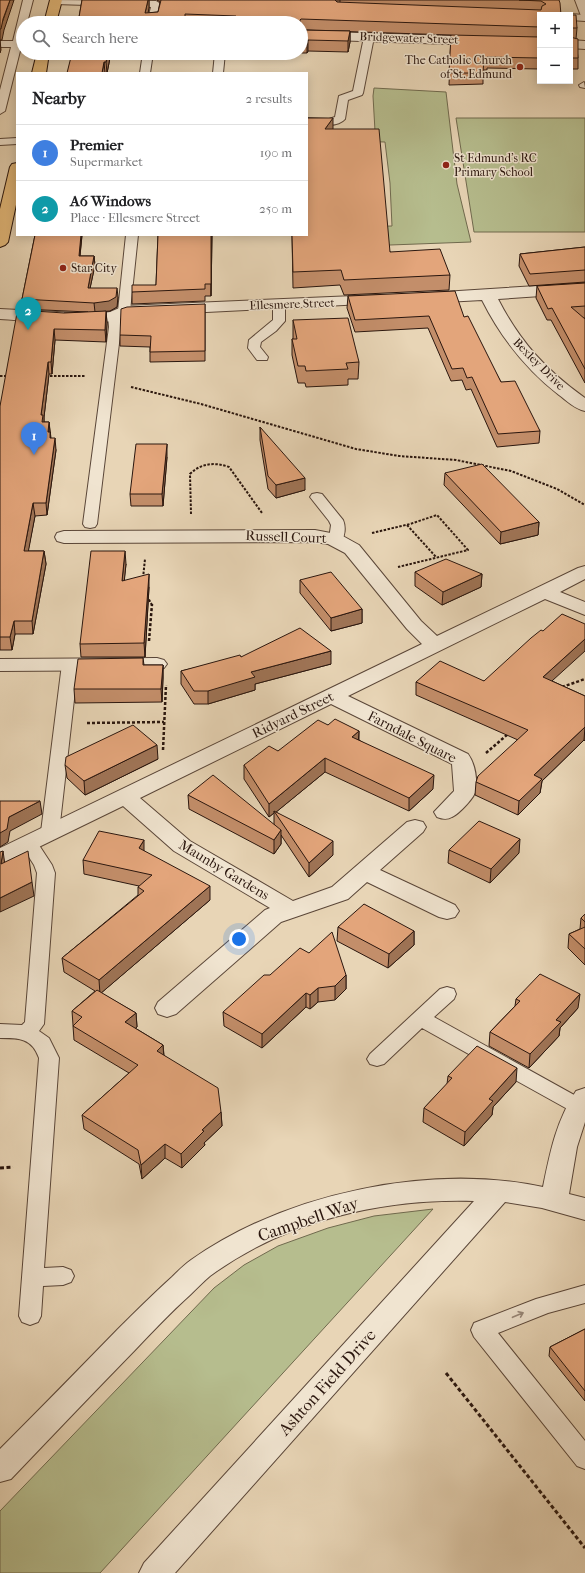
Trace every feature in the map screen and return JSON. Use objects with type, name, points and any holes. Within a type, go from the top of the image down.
[{"type":"main road","points":[[52,16],[56,0]]},
{"type":"main road","points":[[39,72],[42,60]]},
{"type":"main road","points":[[0,242],[16,170]]},
{"type":"street","points":[[581,0],[585,13]]},
{"type":"street","name":"Bridgewater Street","points":[[308,35],[537,43]]},
{"type":"street","points":[[573,44],[585,45]]},
{"type":"street","name":"Ellesmere Street","points":[[0,314],[94,319],[119,314],[279,304],[488,295],[585,288]]},
{"type":"street","name":"Bexley Drive","points":[[488,295],[506,330],[520,348],[545,372],[585,406]]},
{"type":"street","name":"Russell Court","points":[[64,537],[90,530],[147,536],[315,536],[338,540],[352,549],[414,625],[435,646]]},
{"type":"street","name":"Ridyard Street","points":[[0,857],[585,572]]},
{"type":"street","points":[[544,592],[585,609]]},
{"type":"street","points":[[0,665],[152,664]]},
{"type":"street","name":"Farndale Square","points":[[332,696],[460,759],[463,764],[465,791],[459,800],[445,812]]},
{"type":"street","name":"Maunby Gardens","points":[[126,796],[182,846],[289,909]]},
{"type":"street","name":"Maunby Gardens","points":[[167,1008],[273,916],[289,909],[340,893],[366,872],[415,827]]},
{"type":"street","points":[[366,872],[446,912]]},
{"type":"street","points":[[554,1201],[569,1127],[582,1102]]},
{"type":"street","name":"Campbell Way","points":[[0,1469],[159,1306],[201,1267],[242,1243],[282,1224],[334,1206],[389,1194],[448,1190],[499,1191],[554,1201],[585,1209]]},
{"type":"street","name":"Ashton Field Drive","points":[[155,1573],[499,1191]]},
{"type":"lane","points":[[25,16],[28,0]]},
{"type":"lane","points":[[56,0],[156,4],[153,16]]},
{"type":"lane","points":[[573,17],[585,18]]},
{"type":"lane","points":[[308,122],[330,122],[340,119],[343,98],[358,93],[369,37]]},
{"type":"lane","points":[[0,44],[16,44]]},
{"type":"lane","points":[[0,111],[16,57]]},
{"type":"lane","points":[[145,72],[147,60]]},
{"type":"lane","points":[[218,72],[219,60]]},
{"type":"lane","points":[[0,142],[16,141]]},
{"type":"lane","points":[[90,530],[108,380],[132,236]]},
{"type":"lane","points":[[262,357],[254,348],[256,340],[280,321],[279,304]]},
{"type":"lane","points":[[317,497],[336,520],[338,525],[338,540]]},
{"type":"lane","points":[[50,832],[70,664]]},
{"type":"lane","points":[[27,1032],[34,1024],[46,873],[43,865],[28,843]]},
{"type":"lane","points":[[377,1059],[447,994]]},
{"type":"lane","points":[[420,1018],[582,1102]]},
{"type":"lane","points":[[0,1031],[27,1032],[38,1039],[46,1047],[49,1058],[30,1316]]},
{"type":"lane","points":[[33,1278],[63,1276]]},
{"type":"lane","points":[[585,1294],[544,1304],[482,1330],[585,1459]]},
{"type":"path","points":[[0,376],[8,376]]},
{"type":"path","points":[[39,376],[108,380],[193,402],[356,449],[399,456],[456,460],[511,471],[557,489],[585,505]]},
{"type":"path","points":[[191,536],[190,474],[193,470],[201,466],[213,463],[229,467],[235,473],[269,523],[272,536]]},
{"type":"path","points":[[338,540],[408,525],[437,515],[468,550],[372,573]]},
{"type":"path","points":[[408,525],[436,558]]},
{"type":"path","points":[[143,581],[147,536]]},
{"type":"path","points":[[146,594],[152,603],[152,664],[168,664],[162,746],[164,754],[181,769]]},
{"type":"path","points":[[560,688],[585,679]]},
{"type":"path","points":[[62,724],[164,722]]},
{"type":"path","points":[[463,764],[480,759],[508,733]]},
{"type":"path","points":[[446,1373],[585,1548]]},
{"type":"green space","points":[[374,88],[446,92],[457,184],[471,242],[309,248],[351,227],[392,226],[390,183],[385,142],[344,141],[375,131]]},
{"type":"green space","points":[[456,118],[585,118],[585,232],[474,232]]},
{"type":"green space","points":[[433,1209],[100,1573],[0,1573],[0,1511],[214,1288],[244,1265],[278,1246],[328,1228],[374,1216]]},
{"type":"building","points":[[0,0],[10,0],[1,29],[0,29]]},
{"type":"building","points":[[82,0],[148,0],[145,13],[158,12],[161,0],[335,0],[337,2],[541,10],[542,6],[546,4],[541,1],[519,0],[559,0],[561,12],[537,12],[537,27],[308,19],[308,16],[185,14],[185,16],[79,16]]},
{"type":"building","points":[[573,15],[576,15],[577,28],[573,28]]},
{"type":"building","points":[[308,30],[350,31],[348,41],[308,40]]},
{"type":"building","points":[[451,35],[537,37],[537,58],[487,57],[487,59],[484,58],[483,73],[449,73]]},
{"type":"building","points":[[573,38],[578,39],[578,58],[573,58]]},
{"type":"building","points":[[70,60],[106,60],[106,62],[104,62],[102,72],[67,72]]},
{"type":"building","points":[[308,118],[333,118],[325,129],[379,129],[390,252],[440,249],[450,275],[344,280],[341,270],[293,272],[292,236],[308,236]]},
{"type":"building","points":[[35,236],[81,236],[79,256],[94,256],[88,288],[117,288],[116,297],[109,301],[94,303],[22,299]]},
{"type":"building","points":[[158,236],[211,236],[211,284],[205,284],[205,289],[132,292],[132,285],[156,285]]},
{"type":"building","points":[[585,247],[585,270],[530,274],[520,254]]},
{"type":"building","points":[[585,283],[585,306],[571,307],[585,319],[585,369],[552,308],[548,309],[537,286]]},
{"type":"building","points":[[455,291],[464,317],[468,316],[501,382],[515,381],[540,431],[498,434],[472,377],[467,378],[463,368],[452,369],[429,316],[355,320],[348,296]]},
{"type":"building","points":[[205,304],[205,351],[150,352],[151,336],[120,335],[121,309],[127,307]]},
{"type":"building","points":[[19,310],[64,313],[106,311],[105,330],[54,329],[51,362],[48,362],[41,415],[43,415],[42,422],[49,422],[48,432],[50,432],[50,438],[55,438],[46,503],[33,503],[24,551],[44,551],[32,621],[14,621],[10,637],[0,637],[0,406],[17,313]]},
{"type":"building","points":[[348,318],[359,362],[346,363],[348,369],[306,371],[305,366],[298,366],[292,339],[297,339],[293,320]]},
{"type":"building","points":[[260,427],[305,478],[276,485],[268,476]]},
{"type":"building","points":[[136,444],[167,444],[162,494],[130,494]]},
{"type":"building","points":[[482,464],[539,522],[501,532],[445,473]]},
{"type":"building","points":[[91,551],[125,551],[122,581],[149,574],[144,643],[80,644]]},
{"type":"building","points":[[446,559],[482,574],[443,592],[415,572]]},
{"type":"building","points":[[331,572],[362,609],[331,618],[300,580]]},
{"type":"building","points":[[562,614],[585,624],[585,639],[543,677],[585,696],[585,727],[534,775],[542,779],[519,801],[476,782],[478,776],[528,730],[416,682],[440,661],[484,681],[531,638],[541,630],[543,631]]},
{"type":"building","points":[[300,628],[331,651],[251,672],[255,677],[208,691],[194,691],[181,671],[240,655],[241,657]]},
{"type":"building","points":[[143,658],[143,665],[163,665],[161,689],[74,689],[78,659]]},
{"type":"building","points":[[335,719],[359,731],[352,737],[434,775],[409,798],[325,758],[269,804],[244,765],[269,746],[278,751],[318,720],[328,725]]},
{"type":"building","points":[[133,725],[157,745],[84,781],[65,765],[66,757]]},
{"type":"building","points":[[213,775],[281,830],[274,840],[188,795]]},
{"type":"building","points":[[0,801],[40,801],[9,817],[7,829],[0,833]]},
{"type":"building","points":[[274,811],[333,841],[309,863]]},
{"type":"building","points":[[479,821],[520,839],[491,869],[449,850]]},
{"type":"building","points":[[99,831],[144,840],[139,848],[210,886],[99,980],[62,958],[144,891],[138,887],[152,875],[83,860]]},
{"type":"building","points":[[3,851],[1,864],[28,851],[32,882],[0,898],[0,852]]},
{"type":"building","points":[[364,904],[414,931],[389,954],[338,927]]},
{"type":"building","points":[[585,914],[585,922],[581,918]]},
{"type":"building","points":[[585,927],[585,949],[569,934]]},
{"type":"building","points":[[332,932],[346,975],[335,986],[318,988],[310,995],[306,993],[262,1034],[223,1012],[264,975],[270,975],[300,948],[309,953]]},
{"type":"building","points":[[540,974],[580,994],[556,1020],[561,1022],[530,1054],[490,1032],[520,1001],[516,999]]},
{"type":"building","points":[[97,990],[136,1013],[125,1022],[163,1045],[157,1051],[218,1088],[221,1112],[202,1130],[204,1131],[181,1154],[165,1144],[141,1165],[138,1150],[82,1115],[138,1065],[73,1026],[82,1017],[72,1011]]},
{"type":"building","points":[[477,1046],[517,1068],[489,1099],[493,1101],[465,1132],[424,1108],[452,1078],[448,1076]]},
{"type":"building","points":[[585,1329],[585,1391],[550,1347]]},
{"type":"place","name":"The Catholic Church of St. Edmund","points":[[520,67]]},
{"type":"place","name":"St Edmund's RC Primary School","points":[[446,165]]},
{"type":"place","name":"Star City","points":[[63,268]]},
{"type":"place","name":"A6 Windows","points":[[28,330]]},
{"type":"place","name":"Premier","points":[[34,455]]}]
